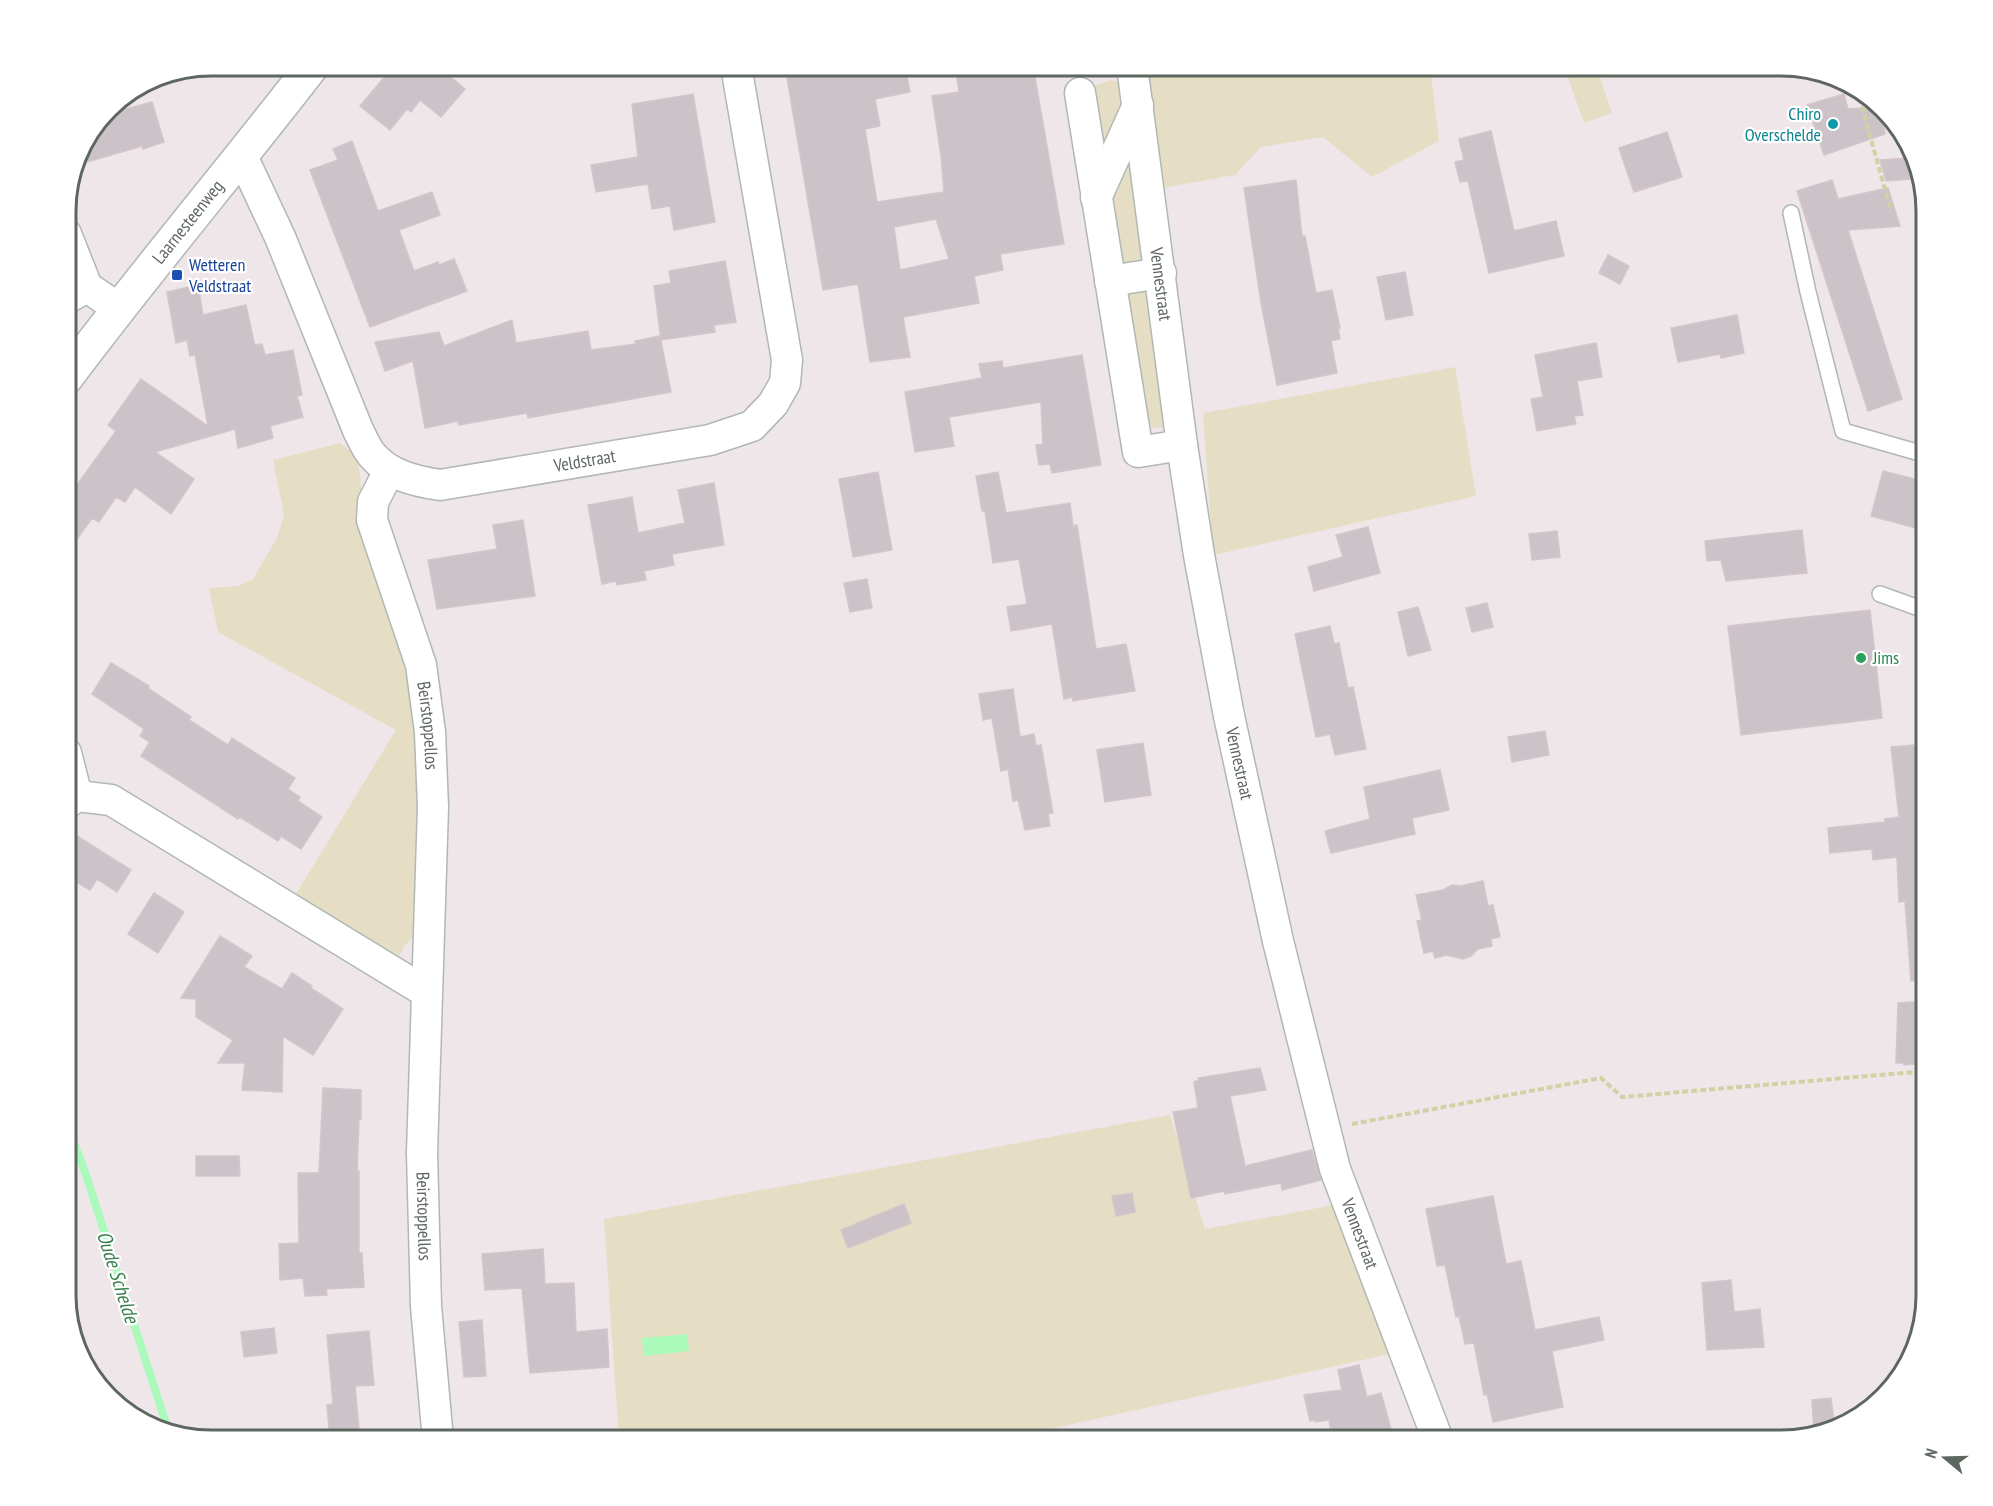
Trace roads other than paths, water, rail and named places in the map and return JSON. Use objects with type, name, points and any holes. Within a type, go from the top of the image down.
[{"type":"street","name":"Vennestraat","points":[[1134,76],[1182,445],[1228,716],[1278,941],[1335,1168],[1434,1430]]},
{"type":"street","name":"Laarnesteenweg","points":[[77,363],[118,308],[303,77]]},
{"type":"street","name":"Veldstraat","points":[[242,156],[280,237],[358,430],[371,454],[390,471],[415,481],[440,485],[710,440],[752,426],[773,404],[785,383],[787,360],[738,77]]},
{"type":"street","points":[[1080,93],[1137,452],[1182,445]]},
{"type":"street","points":[[1096,198],[1138,105]]},
{"type":"street","points":[[1110,281],[1161,273]]},
{"type":"street","points":[[77,293],[118,308]]},
{"type":"street","name":"Beirstoppellos","points":[[390,471],[373,502],[372,520],[421,665],[430,732],[433,807],[422,1153],[426,1306],[437,1430]]},
{"type":"street","points":[[77,800],[111,800],[426,992]]},
{"type":"lane","points":[[1791,213],[1843,431],[1916,452]]},
{"type":"lane","points":[[1881,594],[1916,607]]},
{"type":"waterway","name":"Oude Schelde","points":[[77,1151],[165,1421]]},
{"type":"place","name":"Chiro Overschelde","points":[[1833,124]]},
{"type":"place","name":"Wetteren Veldstraat","points":[[177,275]]},
{"type":"place","name":"Jims","points":[[1861,658]]}]
